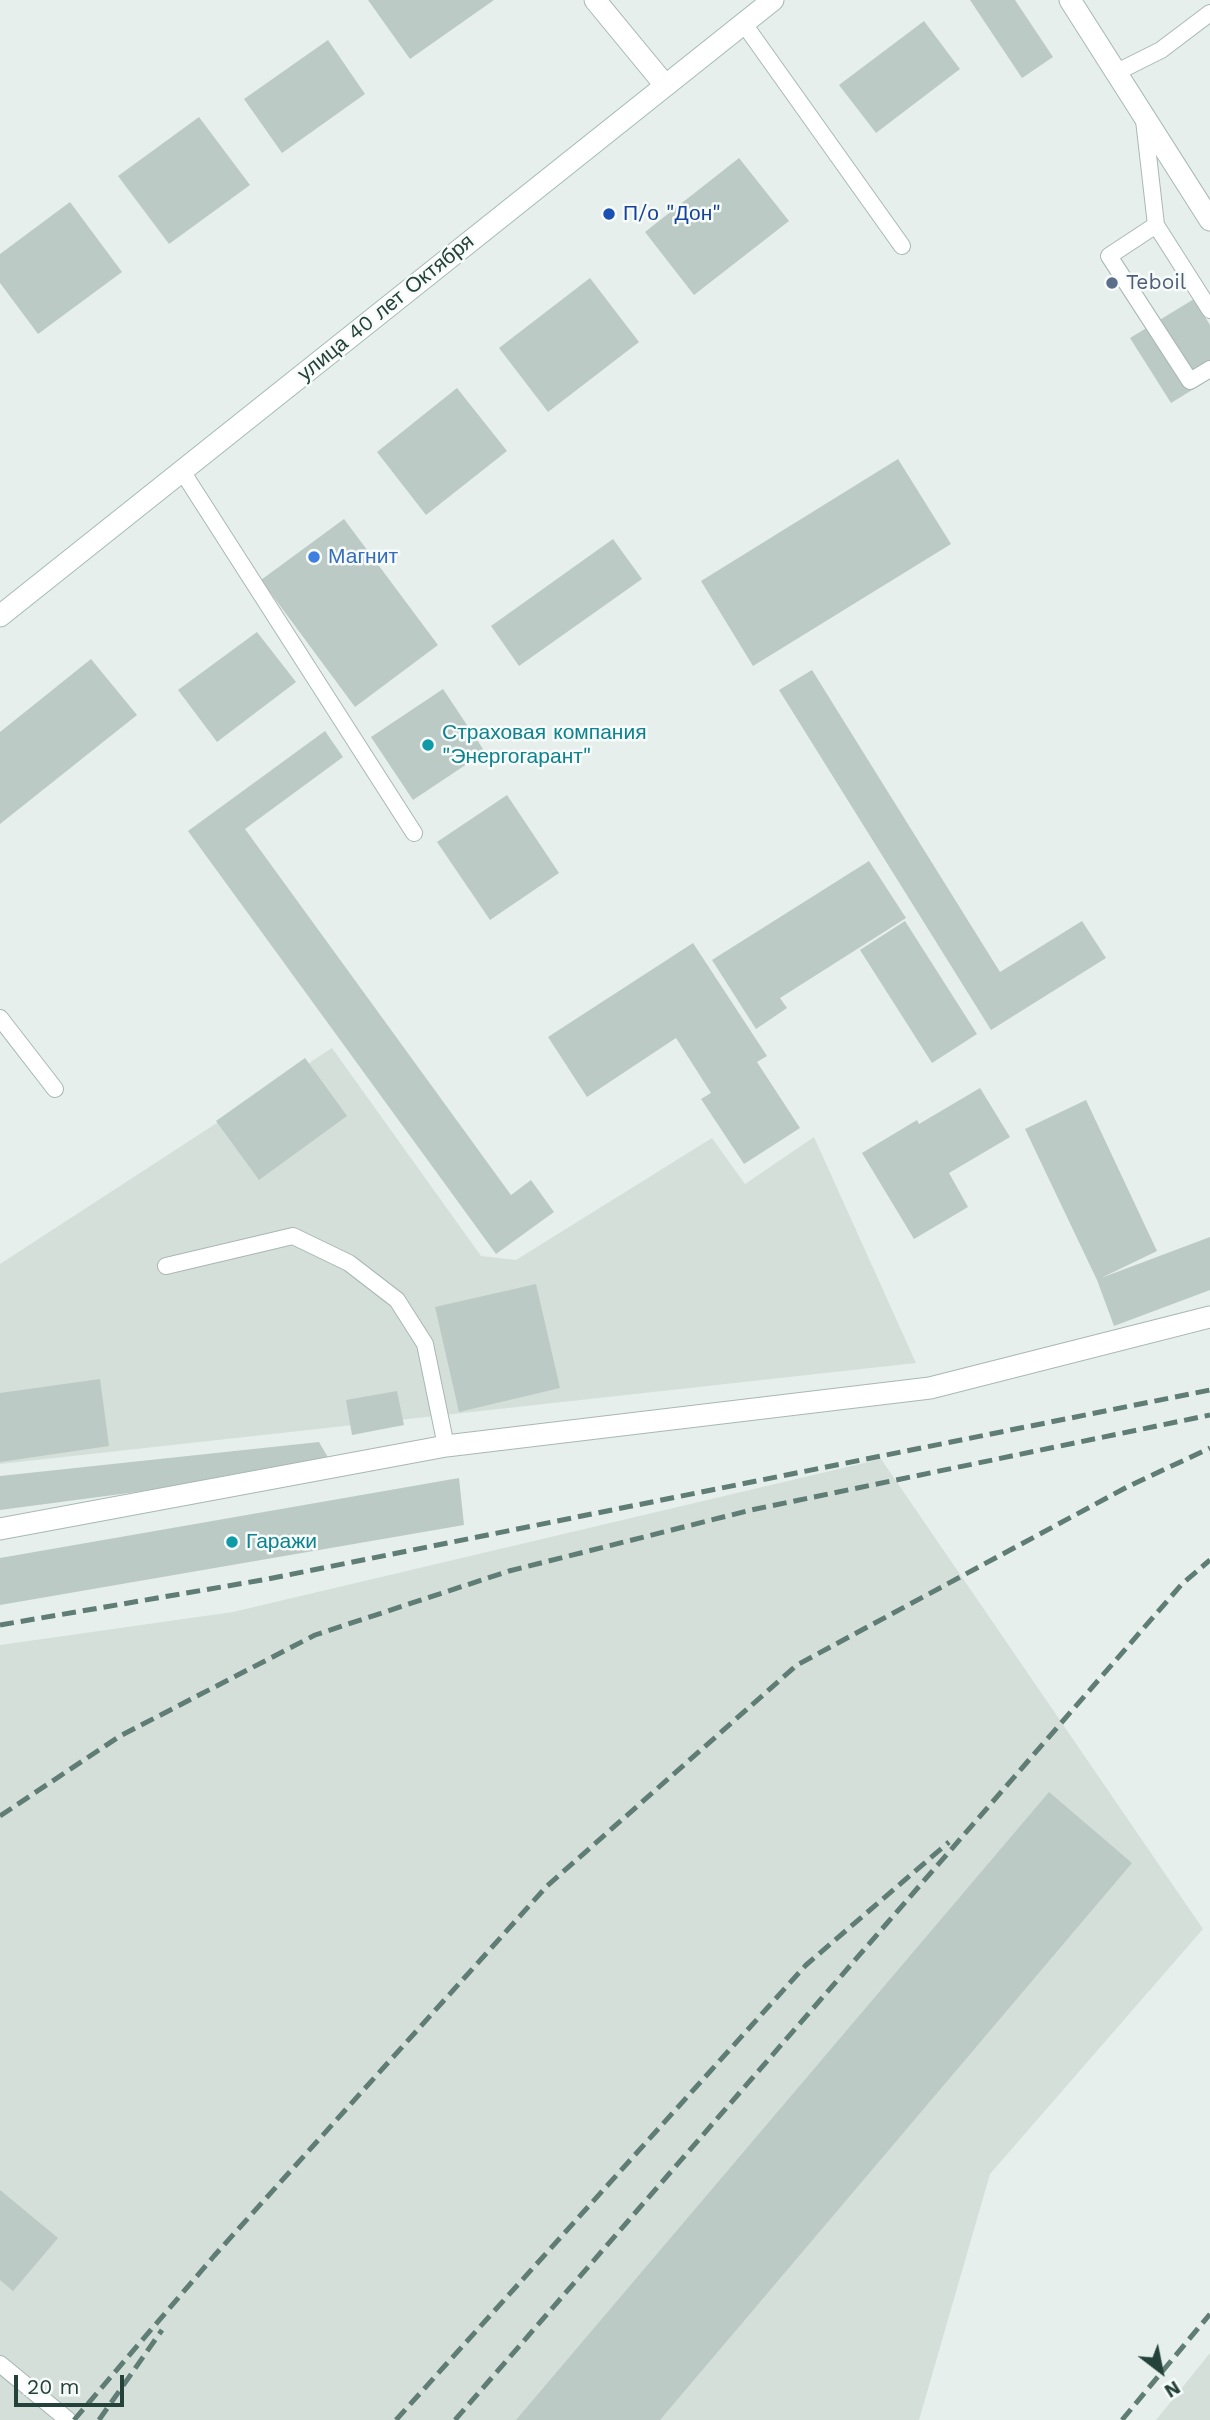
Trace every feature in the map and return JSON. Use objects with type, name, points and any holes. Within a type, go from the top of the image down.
[{"type":"street","points":[[595,0],[665,85]]},
{"type":"street","name":"улица 40 лет Октября","points":[[0,616],[773,0]]},
{"type":"street","points":[[1070,0],[1210,220]]},
{"type":"street","points":[[0,1529],[446,1446],[930,1388],[1210,1317]]},
{"type":"lane","points":[[1116,72],[1161,50],[1210,13]]},
{"type":"lane","points":[[744,24],[902,246]]},
{"type":"lane","points":[[1143,114],[1156,225],[1210,310]]},
{"type":"lane","points":[[1156,225],[1109,256],[1191,381],[1210,369]]},
{"type":"lane","points":[[182,471],[414,833]]},
{"type":"lane","points":[[0,1018],[55,1089]]},
{"type":"lane","points":[[166,1266],[293,1236],[349,1263],[397,1300],[425,1345],[446,1446]]},
{"type":"lane","points":[[0,2364],[68,2420]]},
{"type":"shaded area","points":[[332,1048],[481,1256],[516,1260],[712,1138],[745,1184],[814,1137],[916,1363],[0,1464],[0,1264]]},
{"type":"shaded area","points":[[881,1459],[1203,1929],[990,2174],[919,2420],[0,2420],[0,1645],[233,1612]]},
{"type":"shaded area","points":[[1210,2353],[1210,2420],[1156,2420]]},
{"type":"building","points":[[368,0],[494,0],[410,59]]},
{"type":"building","points":[[970,0],[1015,0],[1053,57],[1022,78]]},
{"type":"building","points":[[924,21],[960,69],[876,133],[839,85]]},
{"type":"building","points":[[328,40],[365,94],[282,153],[244,99]]},
{"type":"building","points":[[199,117],[250,185],[169,244],[118,176]]},
{"type":"building","points":[[739,158],[789,221],[694,295],[645,232]]},
{"type":"building","points":[[70,202],[122,272],[38,334],[0,283],[0,254]]},
{"type":"building","points":[[590,278],[639,342],[548,412],[499,348]]},
{"type":"building","points":[[1194,299],[1210,325],[1210,379],[1171,403],[1130,338]]},
{"type":"building","points":[[457,388],[507,451],[426,515],[377,452]]},
{"type":"building","points":[[898,459],[951,544],[753,666],[701,581]]},
{"type":"building","points":[[344,519],[438,645],[355,707],[261,580]]},
{"type":"building","points":[[613,539],[642,579],[519,666],[491,626]]},
{"type":"building","points":[[257,632],[296,682],[217,742],[178,690]]},
{"type":"building","points":[[91,659],[137,715],[0,824],[0,732]]},
{"type":"building","points":[[812,670],[1000,972],[1082,921],[1106,958],[991,1030],[779,690]]},
{"type":"building","name":"Страховая компания \"Энергогарант\"","points":[[443,689],[485,752],[413,800],[371,737]]},
{"type":"building","points":[[325,731],[343,757],[245,829],[511,1195],[531,1180],[554,1212],[496,1254],[188,831]]},
{"type":"building","points":[[507,795],[559,873],[490,920],[437,842]]},
{"type":"building","points":[[869,861],[906,918],[780,998],[787,1008],[756,1029],[712,960]]},
{"type":"building","points":[[905,921],[977,1034],[932,1063],[860,950]]},
{"type":"building","points":[[693,943],[767,1056],[757,1062],[800,1128],[744,1164],[701,1099],[711,1093],[676,1038],[587,1097],[548,1037]]},
{"type":"building","points":[[305,1058],[347,1116],[259,1180],[216,1121]]},
{"type":"building","points":[[980,1088],[1010,1137],[949,1173],[968,1207],[914,1239],[862,1153],[917,1120],[919,1124]]},
{"type":"building","points":[[1086,1100],[1157,1251],[1101,1278],[1210,1237],[1210,1290],[1114,1326],[1097,1280],[1025,1129]]},
{"type":"building","points":[[536,1284],[560,1388],[459,1412],[435,1307]]},
{"type":"building","points":[[100,1379],[109,1446],[0,1462],[0,1393]]},
{"type":"building","points":[[397,1391],[404,1425],[352,1435],[346,1400]]},
{"type":"building","name":"Гаражи","points":[[319,1442],[333,1466],[0,1510],[0,1476]]},
{"type":"building","name":"Гаражи","points":[[459,1478],[464,1525],[0,1605],[0,1558]]},
{"type":"building","points":[[1049,1792],[1132,1863],[660,2420],[516,2420]]},
{"type":"building","points":[[0,2190],[58,2238],[13,2291],[0,2280]]},
{"type":"railway","points":[[0,1625],[268,1579],[1210,1390]]},
{"type":"railway","points":[[0,1816],[120,1736],[315,1635],[509,1571],[751,1510],[1210,1415]]},
{"type":"railway","points":[[74,2420],[214,2256],[547,1886],[797,1665],[1127,1487],[1210,1448]]},
{"type":"railway","points":[[455,2420],[1182,1584],[1210,1560]]},
{"type":"railway","points":[[396,2420],[806,1965],[949,1842]]},
{"type":"railway","points":[[1122,2420],[1210,2314]]},
{"type":"railway","points":[[99,2420],[162,2330]]},
{"type":"place","name":"П/о \"Дон\"","points":[[609,214]]},
{"type":"place","name":"Teboil","points":[[1112,283]]},
{"type":"place","name":"Магнит","points":[[314,557]]},
{"type":"place","name":"Страховая компания \"Энергогарант\"","points":[[428,745]]},
{"type":"place","name":"Гаражи","points":[[232,1542]]}]
